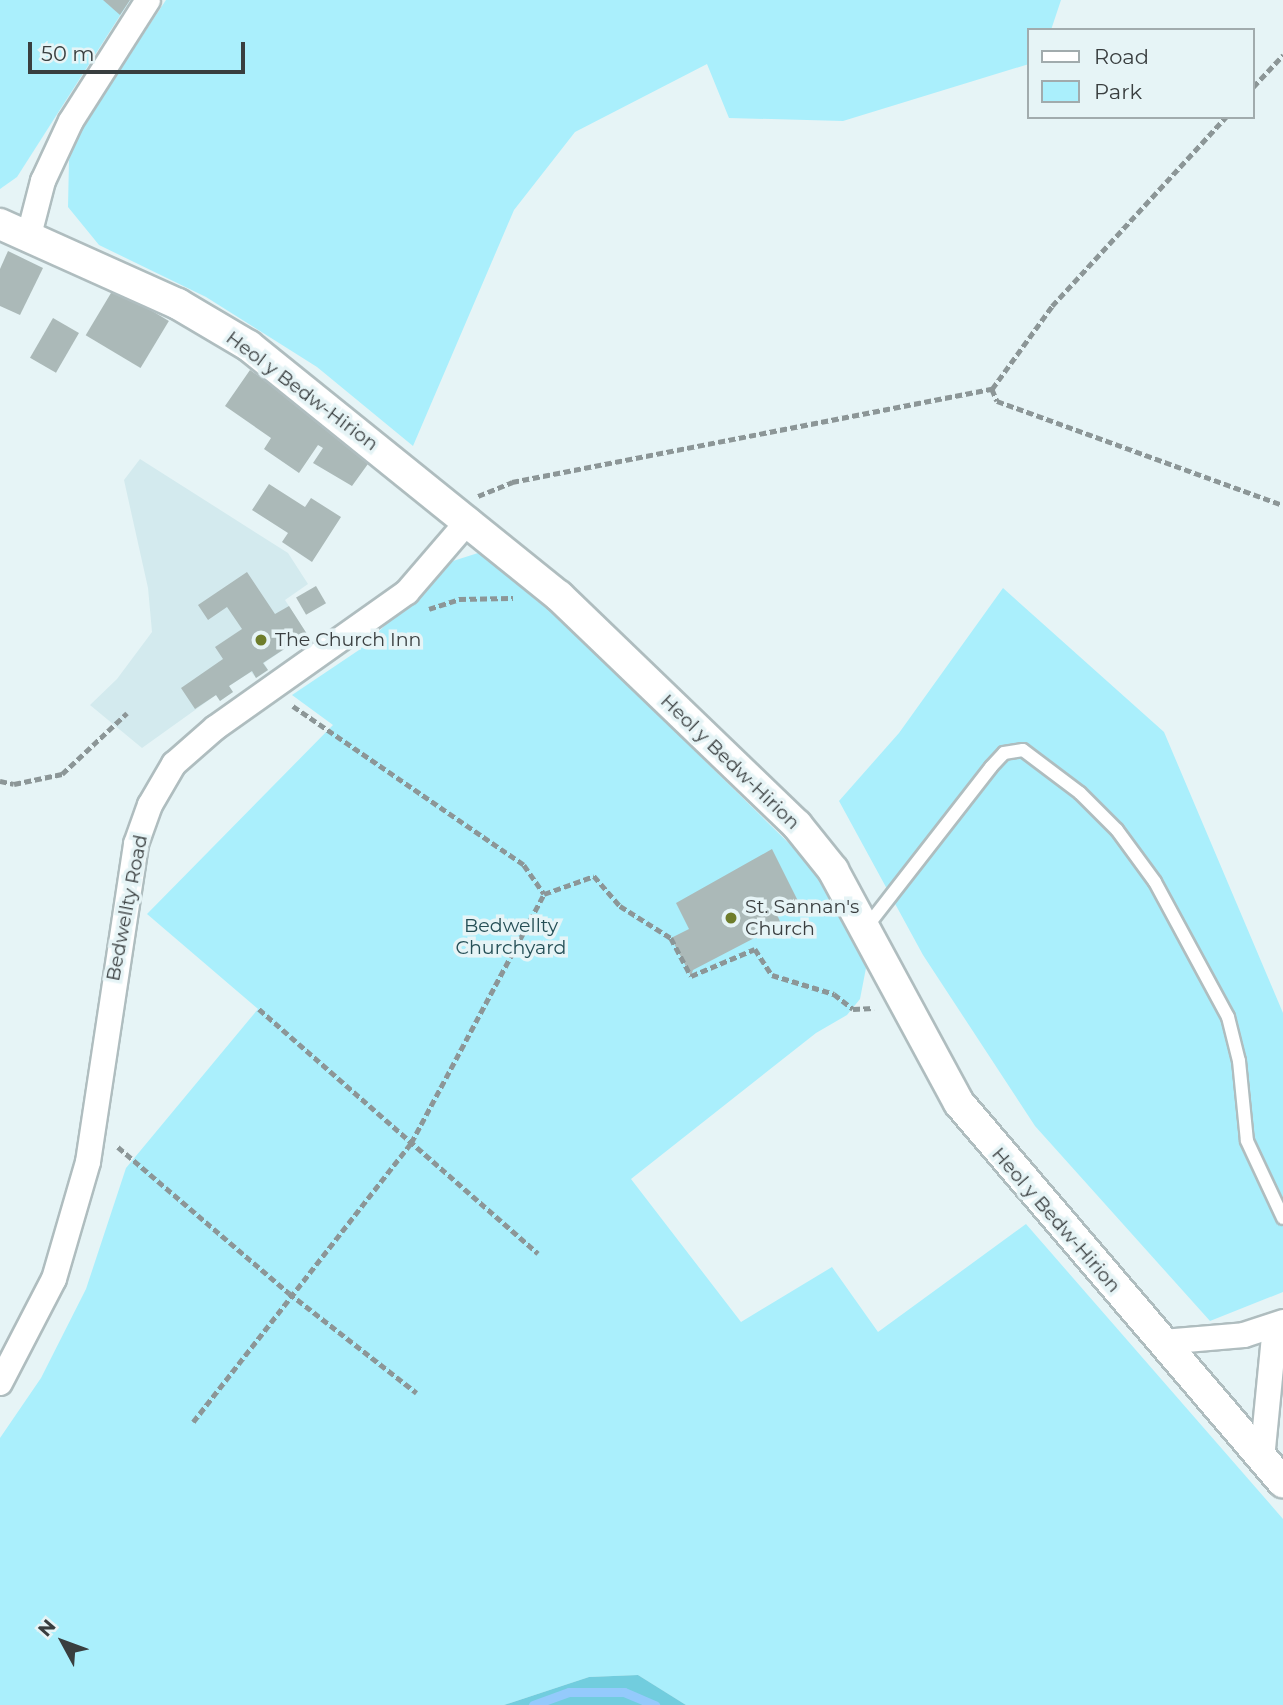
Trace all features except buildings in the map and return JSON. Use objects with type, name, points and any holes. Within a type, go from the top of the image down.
[{"type":"street","points":[[29,235],[43,181],[71,121],[148,0]]},
{"type":"street","name":"Heol y Bedw-Hirion","points":[[0,224],[178,304],[249,346],[465,517],[559,596],[797,825],[833,870],[958,1103],[990,1144],[1283,1483]]},
{"type":"street","name":"Bedwellty Road","points":[[0,1383],[54,1279],[88,1162],[133,857],[150,805],[174,764],[215,728],[407,592],[465,517]]},
{"type":"street","points":[[1163,1342],[1244,1335],[1279,1324],[1262,1459]]},
{"type":"lane","points":[[864,929],[991,766],[1004,753],[1023,750],[1080,793],[1117,830],[1155,882],[1228,1017],[1239,1060],[1247,1141],[1283,1218]]},
{"type":"path","points":[[1255,85],[1283,55]]},
{"type":"path","points":[[465,517],[478,496],[512,482],[992,389],[1052,306],[1224,119]]},
{"type":"path","points":[[992,389],[997,401],[1283,505]]},
{"type":"path","points":[[417,615],[459,599],[516,598]]},
{"type":"path","points":[[277,686],[287,702],[324,731],[524,865],[544,894]]},
{"type":"path","points":[[0,781],[14,784],[62,774],[127,713]]},
{"type":"path","points":[[192,1422],[289,1293],[411,1143],[544,894],[594,876],[620,906],[671,938],[691,976],[755,949],[772,975],[834,994],[853,1009],[906,1007]]},
{"type":"path","points":[[258,1009],[538,1253]]},
{"type":"path","points":[[131,1160],[289,1293],[418,1393]]},
{"type":"shaded area","points":[[140,459],[288,553],[308,584],[285,600],[307,634],[264,663],[268,670],[256,678],[251,672],[229,686],[233,692],[220,701],[216,695],[142,748],[90,705],[117,679],[152,632],[148,588],[124,480]]},
{"type":"shaded area","points":[[638,1675],[686,1705],[504,1705],[589,1677]]},
{"type":"green space","points":[[0,0],[130,0],[17,177],[0,189]]},
{"type":"green space","points":[[166,0],[1061,0],[1052,28],[1028,28],[1028,64],[843,121],[729,118],[707,64],[575,132],[514,210],[413,446],[317,367],[206,297],[99,245],[68,207],[69,160],[80,130]]},
{"type":"green space","name":"Bedwellty Churchyard","points":[[478,553],[496,558],[559,612],[560,619],[806,860],[851,926],[866,968],[860,999],[847,1015],[816,1033],[631,1179],[741,1322],[832,1267],[878,1332],[1026,1224],[1283,1519],[1283,1705],[686,1705],[638,1675],[589,1677],[504,1705],[0,1705],[0,1438],[41,1378],[86,1289],[126,1168],[258,1009],[147,914],[333,725],[292,695],[359,650],[453,561]]},
{"type":"green space","points":[[1003,588],[1164,732],[1283,1013],[1283,1292],[1210,1321],[1035,1126],[923,955],[839,801],[899,733]]},
{"type":"waterway","points":[[533,1705],[569,1692],[624,1692],[655,1705]]},
{"type":"place","name":"The Church Inn","points":[[261,640]]},
{"type":"place","name":"St. Sannan's Church","points":[[731,918]]}]
